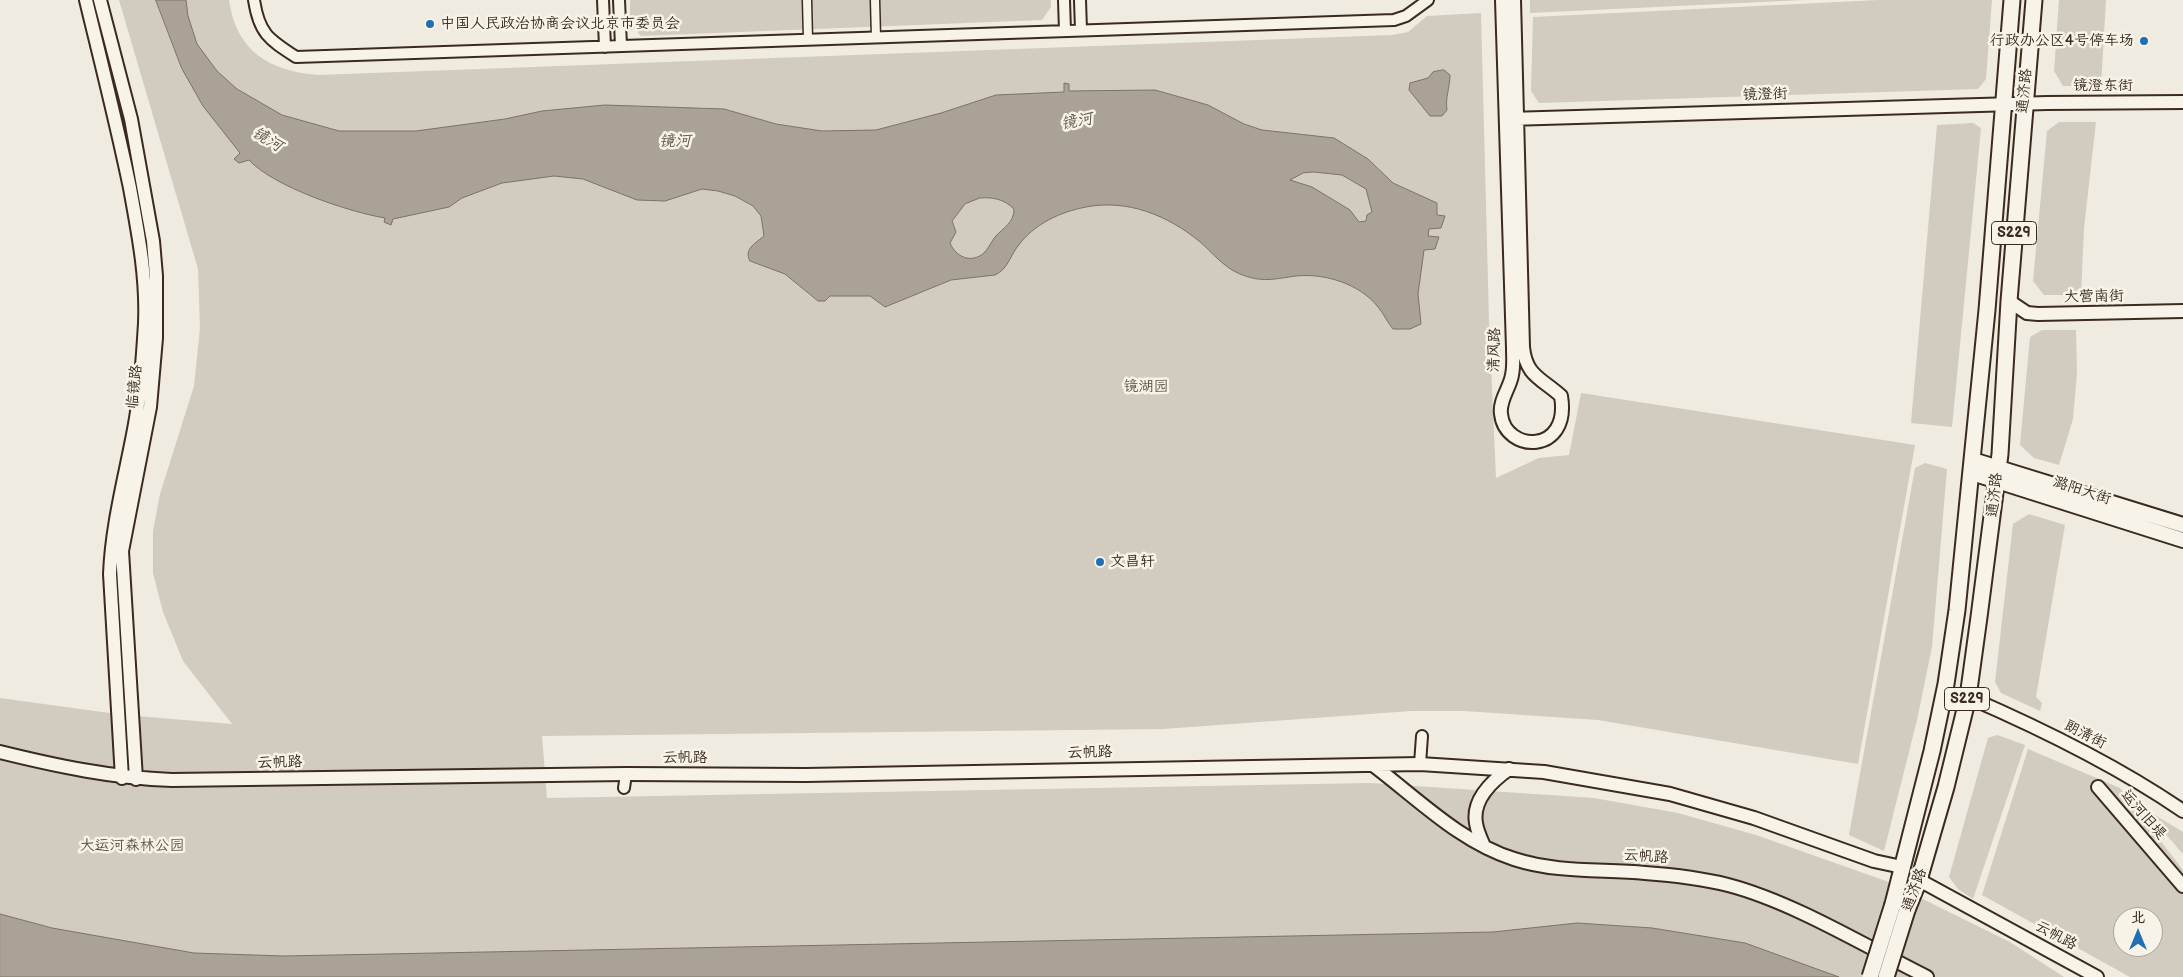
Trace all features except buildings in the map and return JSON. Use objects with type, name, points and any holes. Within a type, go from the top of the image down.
[{"type":"main road","name":"通济路","points":[[1870,977],[1893,904],[1946,684],[1961,581],[2012,0]]},
{"type":"main road","name":"通济路","points":[[1886,977],[1938,822],[1968,698],[1998,474],[2009,301],[2034,0]]},
{"type":"main road","name":"潞阳大街","points":[[1972,466],[2183,525]]},
{"type":"main road","name":"潞阳大街","points":[[1998,474],[2183,540]]},
{"type":"street","name":"临镜路","points":[[86,0],[127,175],[138,231],[144,278],[145,320],[142,372],[135,423],[111,546],[110,564],[122,778]]},
{"type":"street","name":"临镜路","points":[[100,0],[131,120],[153,241],[156,276],[156,338],[150,407],[122,551],[136,779]]},
{"type":"street","points":[[254,0],[257,22],[264,34],[272,42],[296,57],[1394,20],[1406,16],[1428,0]]},
{"type":"street","points":[[603,0],[605,46]]},
{"type":"street","points":[[620,0],[621,46]]},
{"type":"street","points":[[806,0],[808,39]]},
{"type":"street","points":[[875,0],[876,37]]},
{"type":"street","points":[[1064,0],[1065,31]]},
{"type":"street","points":[[1080,0],[1082,30]]},
{"type":"street","name":"清风路","points":[[1502,0],[1511,119],[1525,362],[1534,376],[1561,396],[1564,412],[1559,427],[1548,439],[1532,442],[1515,438],[1506,428],[1501,416],[1501,403],[1512,374],[1511,119],[1514,0]]},
{"type":"street","name":"镜澄东街","points":[[2024,104],[2183,102]]},
{"type":"street","name":"镜澄街","points":[[1511,119],[2024,104]]},
{"type":"street","name":"大营南街","points":[[2009,301],[2027,313],[2038,314],[2183,311]]},
{"type":"street","name":"朗清街","points":[[1968,698],[2089,754],[2138,781],[2183,811]]},
{"type":"street","points":[[1420,764],[1422,736]]},
{"type":"street","name":"云帆路","points":[[0,752],[64,768],[136,779],[626,774],[806,775],[1374,764],[1420,764],[1509,769],[1544,772],[1670,794],[1754,818],[1874,861],[1902,867]]},
{"type":"street","name":"云帆路","points":[[1374,764],[1453,828],[1484,846],[1513,859],[1562,870],[1645,872],[1696,878],[1730,886],[1783,905],[1927,977]]},
{"type":"street","points":[[1484,846],[1476,823],[1477,804],[1496,778],[1509,769]]},
{"type":"street","points":[[624,788],[626,774]]},
{"type":"street","name":"运河旧堤","points":[[2098,787],[2183,886]]},
{"type":"street","name":"云帆路","points":[[1919,880],[2098,977]]},
{"type":"green space","name":"镜湖园","points":[[119,0],[229,0],[239,33],[247,45],[258,55],[284,69],[318,75],[1392,35],[1408,32],[1427,16],[1481,13],[1489,321],[1496,478],[1539,458],[1569,455],[1581,393],[1915,445],[1858,764],[1598,720],[1464,711],[1411,711],[1163,729],[542,736],[547,798],[1370,783],[1594,798],[1678,813],[1756,835],[1886,881],[2010,942],[2064,977],[0,977],[0,698],[124,715],[232,724],[183,661],[163,612],[153,573],[153,531],[160,494],[194,386],[200,328],[198,269]]},
{"type":"green space","points":[[630,0],[1051,0],[1051,7],[1042,20],[641,36],[630,23]]},
{"type":"green space","points":[[1530,0],[1804,0],[1530,13]]},
{"type":"green space","points":[[1879,0],[1992,0],[1986,79],[1978,89],[1539,103],[1531,91],[1533,17]]},
{"type":"green space","points":[[2059,0],[2106,0],[2101,86],[2063,86],[2054,71]]},
{"type":"green space","points":[[2059,122],[2096,122],[2084,228],[2081,295],[2044,295],[2033,281],[2047,131]]},
{"type":"green space","points":[[1973,123],[1981,128],[1952,427],[1911,423],[1937,125]]},
{"type":"green space","points":[[2042,330],[2076,330],[2077,373],[2073,419],[2059,465],[2034,458],[2020,445],[2030,337]]},
{"type":"green space","points":[[1925,463],[1947,469],[1932,647],[1917,720],[1884,851],[1849,835],[1915,468]]},
{"type":"green space","points":[[2029,514],[2065,525],[2036,697],[2042,703],[2040,711],[2001,693],[1995,682],[2013,524]]},
{"type":"green space","points":[[1997,735],[2025,745],[1973,899],[1958,889],[1949,877],[1988,738]]},
{"type":"green space","points":[[2028,749],[2120,788],[2183,870],[2183,977],[2130,977],[1982,895]]},
{"type":"green space","points":[[2142,807],[2183,832],[2183,854]]},
{"type":"water","name":"镜河","points":[[156,0],[186,0],[188,16],[197,44],[217,71],[237,89],[282,115],[339,131],[416,131],[505,119],[542,111],[605,105],[724,109],[776,124],[822,131],[876,130],[941,113],[996,95],[1064,92],[1064,83],[1069,84],[1069,91],[1155,90],[1208,105],[1244,124],[1262,130],[1334,138],[1368,159],[1393,183],[1437,203],[1437,215],[1445,216],[1441,228],[1429,229],[1428,236],[1439,237],[1435,249],[1424,250],[1418,294],[1421,324],[1410,329],[1393,329],[1370,299],[1352,286],[1319,276],[1296,276],[1268,280],[1248,277],[1228,267],[1199,241],[1174,224],[1146,211],[1116,205],[1086,207],[1048,220],[1024,238],[1006,266],[995,275],[951,280],[885,307],[870,296],[830,296],[825,301],[818,301],[785,274],[750,261],[748,253],[750,249],[764,236],[761,216],[753,206],[735,196],[718,191],[702,189],[665,201],[637,200],[583,179],[554,176],[502,183],[462,198],[449,207],[393,219],[391,225],[384,222],[385,218],[352,210],[313,197],[276,180],[249,160],[239,163],[234,159],[240,153],[203,106],[182,69]],"holes":[[[1314,172],[1342,175],[1366,189],[1372,212],[1367,215],[1366,221],[1359,222],[1350,210],[1312,187],[1290,180],[1303,173]],[[980,198],[994,198],[1002,201],[1014,209],[1014,214],[984,253],[974,258],[964,257],[956,252],[950,243],[956,232],[952,221],[965,204]]]},
{"type":"water","points":[[1444,70],[1450,75],[1447,110],[1442,116],[1430,116],[1409,90],[1410,83],[1428,78],[1433,72]]},
{"type":"water","points":[[0,914],[52,928],[194,953],[284,956],[1493,932],[1577,923],[1652,928],[1745,943],[1839,977],[0,977]]},
{"type":"place","name":"中国人民政治协商会议北京市委员会","points":[[430,24]]},
{"type":"place","name":"行政办公区4号停车场","points":[[2144,41]]},
{"type":"place","name":"文昌轩","points":[[1100,562]]},
{"type":"park label","name":"大运河森林公园","points":[[132,846]]}]
